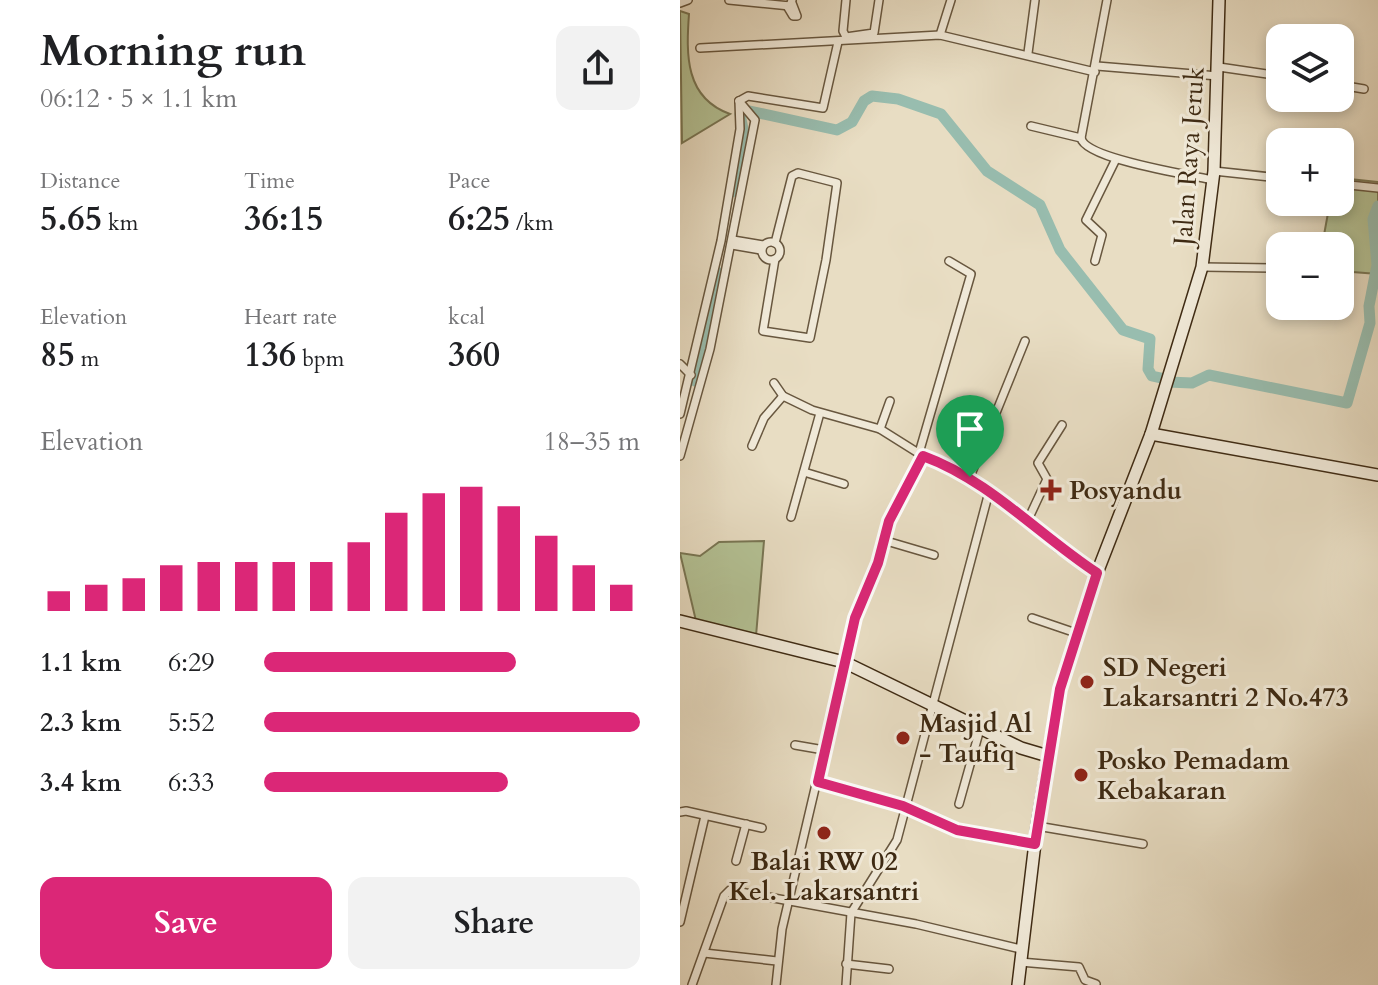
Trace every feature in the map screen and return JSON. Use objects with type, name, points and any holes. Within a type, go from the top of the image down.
[{"type":"main road","name":"Jalan Raya Jeruk","points":[[1018,985],[1037,826],[1060,689],[1097,573],[1151,434],[1202,267],[1214,176],[1219,0]]},
{"type":"main road","points":[[1151,434],[1378,475]]},
{"type":"main road","points":[[680,621],[844,662],[980,729],[1048,756]]},
{"type":"street","points":[[680,3],[688,0]]},
{"type":"street","points":[[729,0],[790,4]]},
{"type":"street","points":[[846,0],[843,31],[846,37],[874,33],[879,0]]},
{"type":"street","points":[[940,35],[951,0]]},
{"type":"street","points":[[1028,53],[1035,0]]},
{"type":"street","points":[[1081,138],[1107,0]]},
{"type":"street","points":[[700,48],[940,35],[1096,69],[1266,75]]},
{"type":"street","points":[[680,456],[710,349],[748,96],[823,108],[838,42]]},
{"type":"street","points":[[1354,87],[1364,89]]},
{"type":"street","points":[[680,414],[684,387],[691,375],[728,242],[740,129],[746,108]]},
{"type":"street","points":[[1031,126],[1081,138],[1088,149],[1116,159],[1214,176],[1266,178]]},
{"type":"street","points":[[1095,261],[1102,235],[1087,217],[1116,159]]},
{"type":"street","points":[[798,173],[837,183],[810,338],[763,331],[775,259],[780,251],[775,243],[792,176],[798,173]]},
{"type":"street","points":[[1354,185],[1378,188]]},
{"type":"street","points":[[728,242],[762,248],[775,243]]},
{"type":"street","points":[[762,248],[765,258],[775,259]]},
{"type":"street","points":[[776,985],[777,961],[855,618],[874,573],[892,513],[921,454],[971,274],[949,261]]},
{"type":"street","points":[[1202,267],[1266,268]]},
{"type":"street","points":[[970,477],[1025,341]]},
{"type":"street","points":[[680,364],[691,375]]},
{"type":"street","points":[[774,383],[783,396],[820,413],[880,429],[921,454],[970,477],[1097,573]]},
{"type":"street","points":[[752,446],[764,418],[783,396]]},
{"type":"street","points":[[880,429],[890,401]]},
{"type":"street","points":[[791,517],[820,413]]},
{"type":"street","points":[[1027,522],[1047,479],[1038,463],[1062,425]]},
{"type":"street","points":[[804,472],[844,484]]},
{"type":"street","points":[[846,985],[851,913],[875,870],[894,847],[989,492]]},
{"type":"street","points":[[883,540],[934,555]]},
{"type":"street","points":[[1032,618],[1076,633]]},
{"type":"street","points":[[959,804],[980,729]]},
{"type":"street","points":[[795,745],[824,750]]},
{"type":"street","points":[[818,782],[903,806],[957,830],[1035,844]]},
{"type":"street","points":[[680,812],[762,828]]},
{"type":"street","points":[[680,922],[705,816]]},
{"type":"street","points":[[736,861],[746,824]]},
{"type":"street","points":[[1037,826],[1143,844]]},
{"type":"street","points":[[692,985],[726,892],[916,924],[1021,949]]},
{"type":"street","points":[[704,953],[777,961]]},
{"type":"street","points":[[1020,962],[1079,967],[1085,980],[1096,984]]},
{"type":"street","points":[[846,964],[889,969]]},
{"type":"green space","points":[[680,11],[689,14],[689,59],[696,86],[715,107],[730,114],[682,143]]},
{"type":"green space","points":[[1354,179],[1378,182],[1378,274],[1354,272],[1354,232],[1325,232],[1327,216],[1354,216]]},
{"type":"green space","points":[[764,541],[756,636],[696,621],[680,553],[700,556],[719,542]]},
{"type":"waterway","points":[[745,110],[837,130],[852,122],[864,101],[872,96],[898,99],[941,114],[987,171],[1040,205],[1060,250],[1123,330],[1150,339],[1148,369],[1152,376],[1161,378]]},
{"type":"waterway","points":[[732,192],[744,134],[740,114]]},
{"type":"waterway","points":[[1168,382],[1192,383],[1209,375],[1347,403],[1370,323],[1369,306],[1377,265],[1373,219],[1378,206]]},
{"type":"waterway","points":[[695,381],[717,272]]},
{"type":"place","name":"Posyandu","points":[[1051,490]]},
{"type":"place","name":"SD Negeri Lakarsantri 2 No.473","points":[[1087,682]]},
{"type":"place","name":"Masjid Al - Taufiq","points":[[903,738]]},
{"type":"place","name":"Posko Pemadam Kebakaran","points":[[1081,775]]},
{"type":"place","name":"Balai RW 02 Kel. Lakarsantri","points":[[824,833]]},
{"type":"route","points":[[923,456],[970,477],[1059,549],[1097,573],[1060,689],[1035,844],[971,835],[903,806],[818,782],[855,618],[878,563],[892,513],[923,456]]}]
